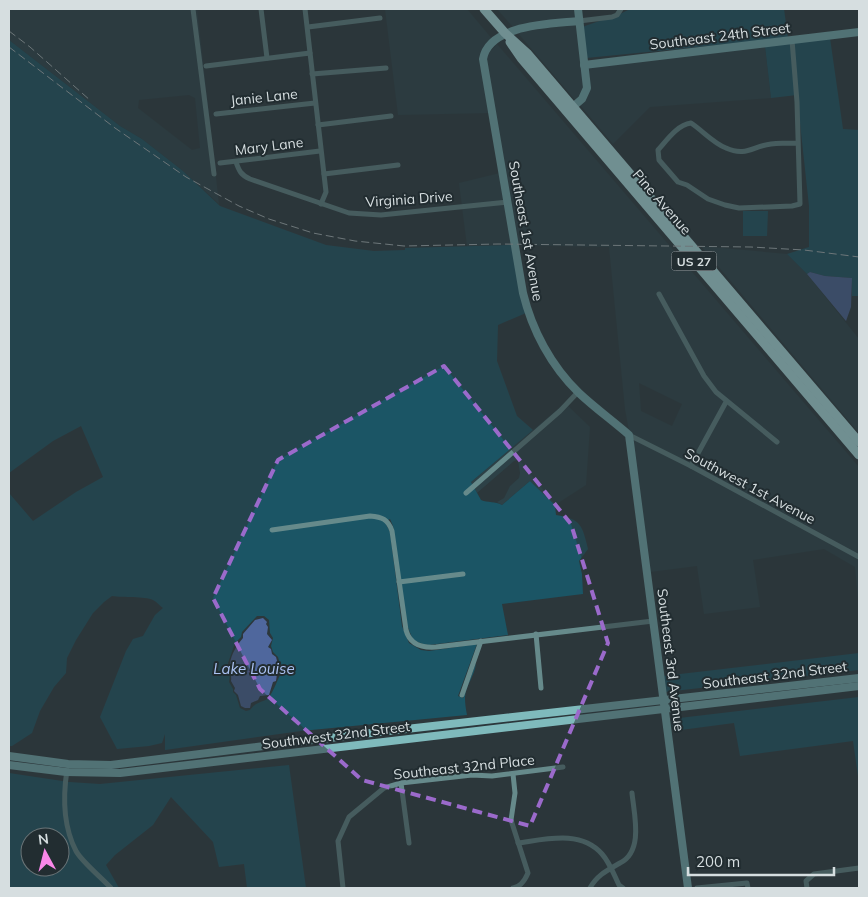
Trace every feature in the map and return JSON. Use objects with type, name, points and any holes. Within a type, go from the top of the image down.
[{"type":"highway","name":"Pine Avenue","points":[[484,9],[505,33],[521,58],[570,110],[824,406]]},
{"type":"highway","name":"US 27","points":[[824,406],[859,442]]},
{"type":"highway","name":"US 27","points":[[824,406],[859,455]]},
{"type":"main road","points":[[570,110],[582,99],[587,88],[578,9]]},
{"type":"main road","points":[[505,33],[517,28],[579,21]]},
{"type":"main road","name":"Southeast 24th Street","points":[[584,65],[859,32]]},
{"type":"main road","name":"Southeast 1st Avenue","points":[[505,33],[490,46],[483,59],[523,293],[533,327],[554,362],[578,392],[629,435]]},
{"type":"main road","name":"Southeast 3rd Avenue","points":[[629,435],[688,888]]},
{"type":"main road","name":"Southeast 32nd Street","points":[[664,701],[859,678]]},
{"type":"main road","name":"Southeast 32nd Street","points":[[665,710],[859,686]]},
{"type":"main road","name":"Southwest 32nd Street","points":[[9,756],[68,764],[111,765],[362,734],[664,701]]},
{"type":"main road","name":"Southwest 32nd Street","points":[[9,765],[66,772],[120,774],[665,710]]},
{"type":"street","points":[[193,9],[214,174]]},
{"type":"street","points":[[261,9],[267,58]]},
{"type":"street","points":[[305,9],[326,192],[321,204]]},
{"type":"street","points":[[579,21],[616,15],[621,9]]},
{"type":"street","points":[[308,27],[380,18]]},
{"type":"street","points":[[792,40],[798,102],[800,204],[739,208],[708,200],[687,185],[678,182],[659,160],[658,150],[678,129],[685,124],[691,123],[725,148],[739,152],[752,151],[760,146],[771,144],[798,143]]},
{"type":"street","points":[[206,66],[310,53]]},
{"type":"street","points":[[312,74],[386,68]]},
{"type":"street","name":"Janie Lane","points":[[216,114],[315,103]]},
{"type":"street","points":[[318,125],[391,116]]},
{"type":"street","name":"Mary Lane","points":[[220,163],[320,151]]},
{"type":"street","name":"Virginia Drive","points":[[236,162],[243,176],[350,213],[381,215],[508,202]]},
{"type":"street","points":[[324,174],[398,165]]},
{"type":"street","points":[[659,294],[704,376],[716,392],[777,442]]},
{"type":"street","points":[[466,493],[560,411],[578,392]]},
{"type":"street","points":[[691,466],[726,402]]},
{"type":"street","name":"Southwest 1st Avenue","points":[[629,435],[691,466],[859,558]]},
{"type":"street","points":[[272,530],[370,516],[381,517],[388,523],[392,532],[406,630],[412,642],[422,647],[429,648],[653,621]]},
{"type":"street","points":[[399,582],[463,574]]},
{"type":"street","points":[[536,634],[541,688]]},
{"type":"street","points":[[462,695],[481,641]]},
{"type":"street","points":[[68,764],[66,772],[66,826],[77,852],[111,888]]},
{"type":"street","name":"Southeast 32nd Place","points":[[343,888],[338,840],[348,817],[384,788],[401,783],[472,775],[513,774],[563,767]]},
{"type":"street","points":[[513,774],[515,793],[511,820],[528,873],[524,882],[513,888]]},
{"type":"street","points":[[401,783],[409,843]]},
{"type":"street","points":[[590,888],[595,880],[610,868],[623,862],[633,851],[636,836],[632,793]]},
{"type":"street","points":[[518,843],[562,837],[578,839],[594,846],[603,855],[619,885],[623,888]]},
{"type":"street","points":[[807,888],[806,881],[814,874],[859,868]]},
{"type":"street","points":[[697,888],[747,886]]},
{"type":"highlighted area","points":[[444,366],[571,524],[608,643],[530,826],[362,780],[260,689],[213,598],[278,460]]},
{"type":"shaded area","points":[[9,9],[191,9],[212,177],[216,176],[219,204],[183,171],[142,139],[120,126],[9,40]],"holes":[[[189,95],[195,98],[200,148],[192,150],[138,108],[139,100]]]},
{"type":"shaded area","points":[[197,9],[215,169],[199,44]]},
{"type":"shaded area","points":[[385,9],[467,9],[493,40],[484,49],[490,113],[398,115]]},
{"type":"shaded area","points":[[497,9],[575,9],[576,18],[513,27]]},
{"type":"shaded area","points":[[630,9],[784,9],[788,38],[586,58],[582,27]]},
{"type":"shaded area","points":[[577,24],[585,88],[576,101],[517,32]]},
{"type":"shaded area","points":[[830,38],[843,129],[859,130],[859,296],[852,296],[852,278],[825,276],[810,272],[807,274],[787,254],[809,247],[809,206],[797,95],[771,98],[765,46]]},
{"type":"shaded area","points":[[9,40],[120,126],[142,139],[183,171],[220,206],[326,245],[374,251],[405,250],[405,248],[512,245],[526,313],[498,325],[497,361],[517,416],[533,430],[471,482],[481,500],[502,505],[530,481],[555,505],[556,515],[576,521],[580,525],[588,549],[579,561],[583,594],[502,604],[508,635],[429,645],[423,644],[413,640],[407,625],[393,526],[390,519],[385,522],[390,532],[402,626],[409,643],[421,650],[429,651],[477,644],[458,696],[463,698],[476,663],[465,694],[467,715],[301,731],[165,750],[165,734],[162,743],[117,749],[100,717],[126,651],[133,639],[143,636],[155,615],[163,608],[149,599],[112,596],[93,613],[76,640],[67,658],[66,673],[54,687],[40,711],[32,733],[9,746],[9,493],[33,521],[76,492],[103,477],[81,426],[53,441],[9,473]],"holes":[[[257,616],[264,616],[269,620],[270,633],[273,638],[271,646],[273,652],[278,657],[282,672],[267,699],[246,711],[240,708],[229,682],[228,663],[235,643],[241,637],[242,632]]]},
{"type":"shaded area","points":[[497,44],[859,467],[858,600],[855,567],[824,549],[753,560],[760,607],[704,614],[697,566],[650,572],[632,436],[629,431],[625,409],[609,247],[517,245],[486,56]],"holes":[[[639,383],[682,404],[672,426],[641,411]]]},
{"type":"shaded area","points":[[765,46],[771,98],[650,107],[613,144],[580,105],[587,97],[590,89],[587,68]]},
{"type":"shaded area","points":[[500,173],[512,245],[467,246],[459,183]]},
{"type":"shaded area","points":[[743,211],[768,211],[767,236],[743,236]]},
{"type":"shaded area","points":[[701,246],[787,254],[807,274],[859,339],[859,433]]},
{"type":"shaded area","points":[[565,403],[590,427],[586,485],[555,505],[530,481],[502,505],[497,502],[504,498],[510,486],[519,478],[518,460],[514,461],[477,493],[471,482]]},
{"type":"shaded area","points":[[859,653],[859,670],[665,692],[663,676]]},
{"type":"shaded area","points":[[859,697],[859,783],[853,741],[740,756],[734,723],[673,731],[671,719]]},
{"type":"shaded area","points":[[289,765],[306,888],[247,888],[244,864],[219,867],[213,842],[171,797],[153,825],[115,855],[106,865],[119,888],[9,888],[9,773],[69,782],[100,784]]},
{"type":"water","points":[[810,272],[825,276],[852,278],[851,307],[846,321],[807,274]]},
{"type":"water","name":"Lake Louise","points":[[263,618],[267,622],[267,634],[272,640],[268,647],[276,657],[280,672],[277,674],[276,681],[273,682],[269,695],[260,696],[258,700],[251,703],[250,708],[245,708],[241,706],[231,681],[231,660],[243,638],[243,634],[255,620]]},
{"type":"railway","points":[[9,31],[91,101]]},
{"type":"railway","points":[[9,47],[115,128],[186,177],[239,206],[269,219],[313,233],[355,241],[404,246],[498,244],[751,247],[804,250],[859,257]]}]
